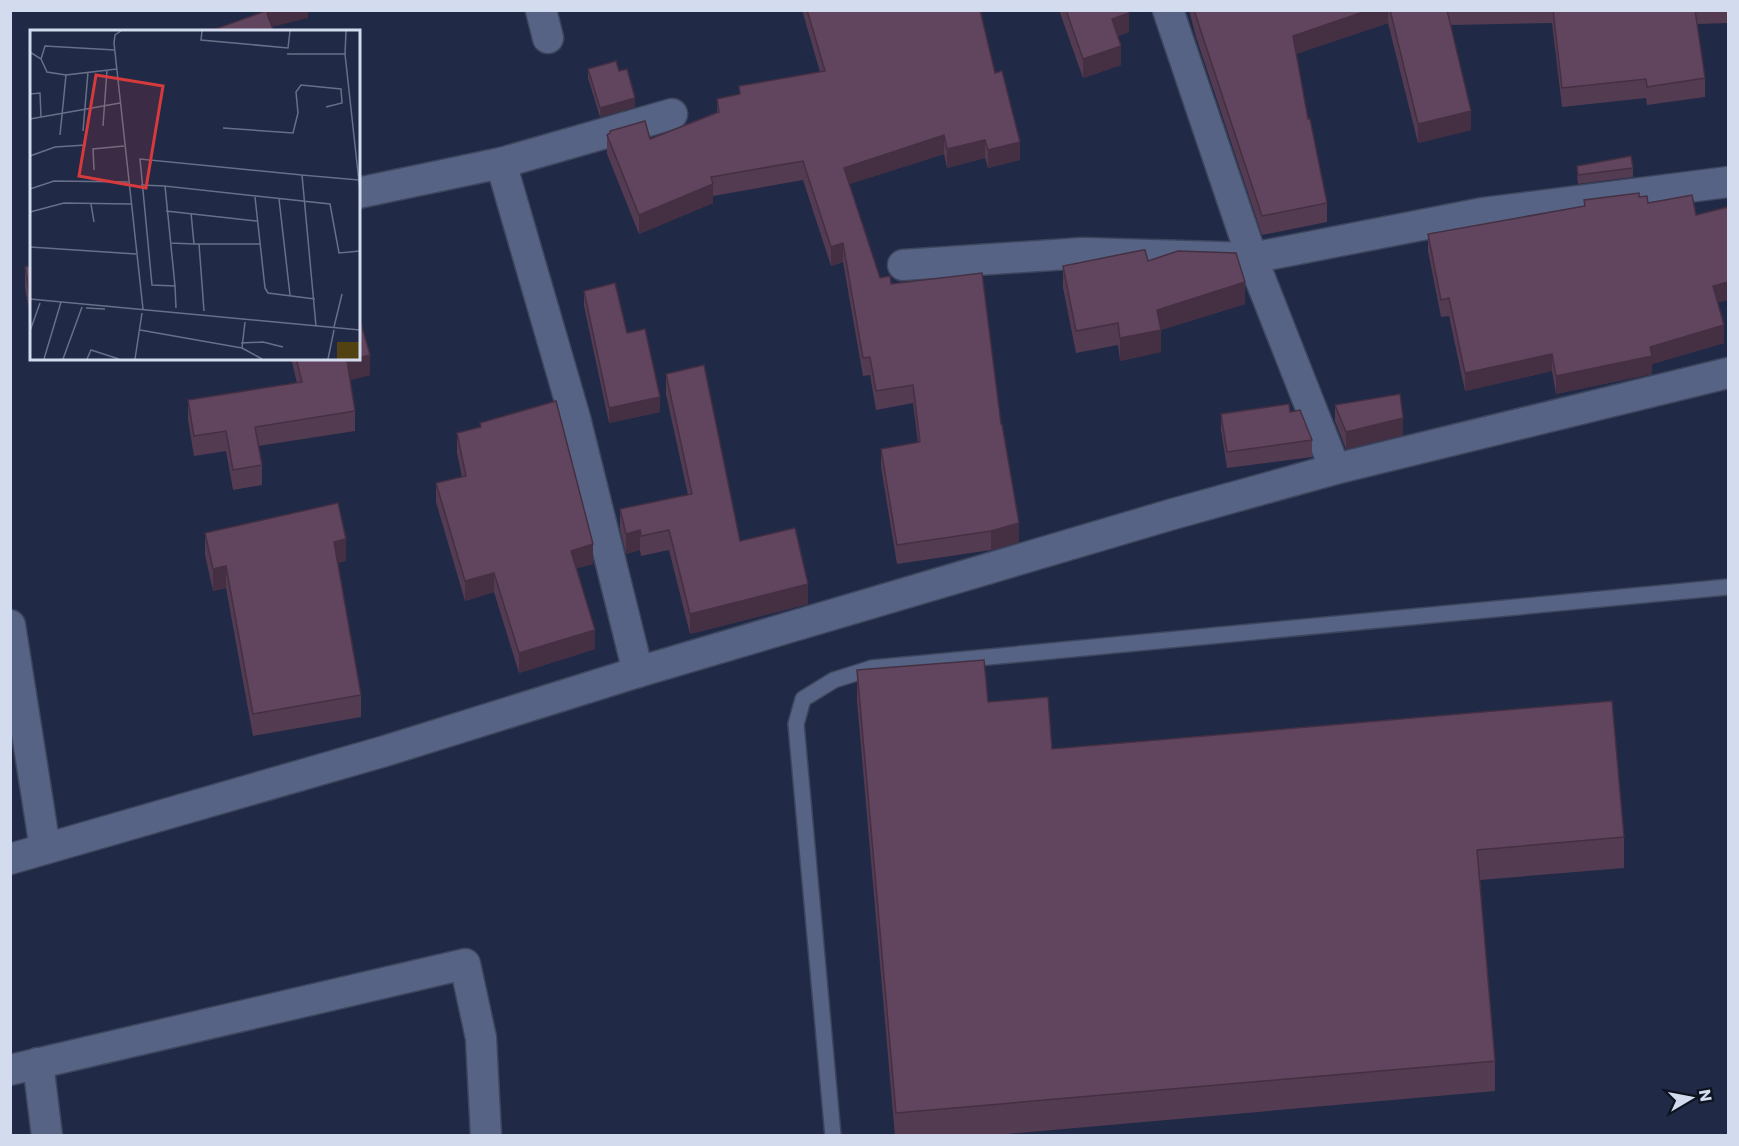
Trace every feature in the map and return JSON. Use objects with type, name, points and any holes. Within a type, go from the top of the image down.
[{"type":"street","points":[[1168,10],[1252,258],[1335,469]]},
{"type":"street","points":[[360,193],[501,164],[672,114]]},
{"type":"street","points":[[501,164],[575,418],[638,672]]},
{"type":"street","points":[[903,266],[1083,253],[1252,258],[1483,213],[1728,182]]},
{"type":"street","points":[[10,859],[385,751],[638,672],[1150,521],[1335,469],[1728,373]]},
{"type":"street","points":[[10,625],[45,848]]},
{"type":"street","points":[[46,1136],[24,1066],[465,964],[481,1038],[486,1136]]},
{"type":"lane","points":[[833,1136],[796,724],[803,699],[834,680],[872,668],[1728,587]]},
{"type":"building","points":[[807,10],[980,10],[995,73],[1002,71],[1020,142],[988,150],[985,140],[947,149],[944,135],[844,168],[880,278],[890,276],[891,284],[982,273],[1001,424],[1019,523],[991,531],[897,545],[881,449],[920,442],[913,385],[876,391],[870,357],[863,358],[843,243],[831,247],[803,161],[711,177],[713,184],[639,215],[607,135],[610,131],[645,121],[650,139],[719,112],[717,99],[740,94],[739,86],[825,71]]},
{"type":"building","points":[[1066,10],[1128,10],[1129,13],[1112,19],[1121,46],[1083,59]]},
{"type":"building","points":[[1194,10],[1369,10],[1293,36],[1308,119],[1310,119],[1327,203],[1262,216]]},
{"type":"building","points":[[1390,10],[1447,10],[1471,111],[1418,124]]},
{"type":"building","points":[[1553,10],[1695,10],[1705,78],[1647,87],[1646,79],[1562,88]]},
{"type":"building","points":[[266,11],[273,30],[213,30]]},
{"type":"building","points":[[616,61],[619,71],[627,69],[635,98],[600,108],[588,69]]},
{"type":"building","points":[[1631,156],[1633,168],[1578,175],[1577,166]]},
{"type":"building","points":[[1639,193],[1639,197],[1647,196],[1648,203],[1692,195],[1696,215],[1728,207],[1728,282],[1713,286],[1724,325],[1650,347],[1652,356],[1556,376],[1552,354],[1465,373],[1449,298],[1441,300],[1428,234],[1585,206],[1584,200]]},
{"type":"building","points":[[1145,250],[1148,261],[1178,251],[1236,253],[1245,282],[1157,310],[1161,330],[1120,338],[1118,323],[1076,331],[1063,266]]},
{"type":"building","points":[[30,266],[30,294],[25,267]]},
{"type":"building","points":[[615,283],[627,333],[645,329],[660,397],[609,408],[584,291]]},
{"type":"building","points":[[360,320],[370,355],[360,358]]},
{"type":"building","points":[[296,360],[350,360],[347,361],[355,411],[255,427],[262,465],[233,470],[226,431],[194,436],[188,400],[302,382]]},
{"type":"building","points":[[704,365],[740,541],[795,528],[808,584],[690,614],[669,530],[641,536],[640,530],[626,534],[620,509],[692,494],[666,374]]},
{"type":"building","points":[[1400,394],[1403,418],[1346,432],[1335,405]]},
{"type":"building","points":[[556,401],[593,544],[571,551],[595,630],[519,653],[494,573],[465,581],[436,483],[466,476],[457,433],[481,427],[480,423]]},
{"type":"building","points":[[1289,404],[1290,412],[1300,410],[1312,440],[1227,452],[1221,414]]},
{"type":"building","points":[[338,503],[346,539],[334,542],[361,695],[253,714],[226,566],[213,569],[205,533]]},
{"type":"building","points":[[984,660],[988,702],[1048,697],[1052,749],[1612,701],[1624,837],[1477,850],[1495,1061],[896,1113],[857,670]]}]
